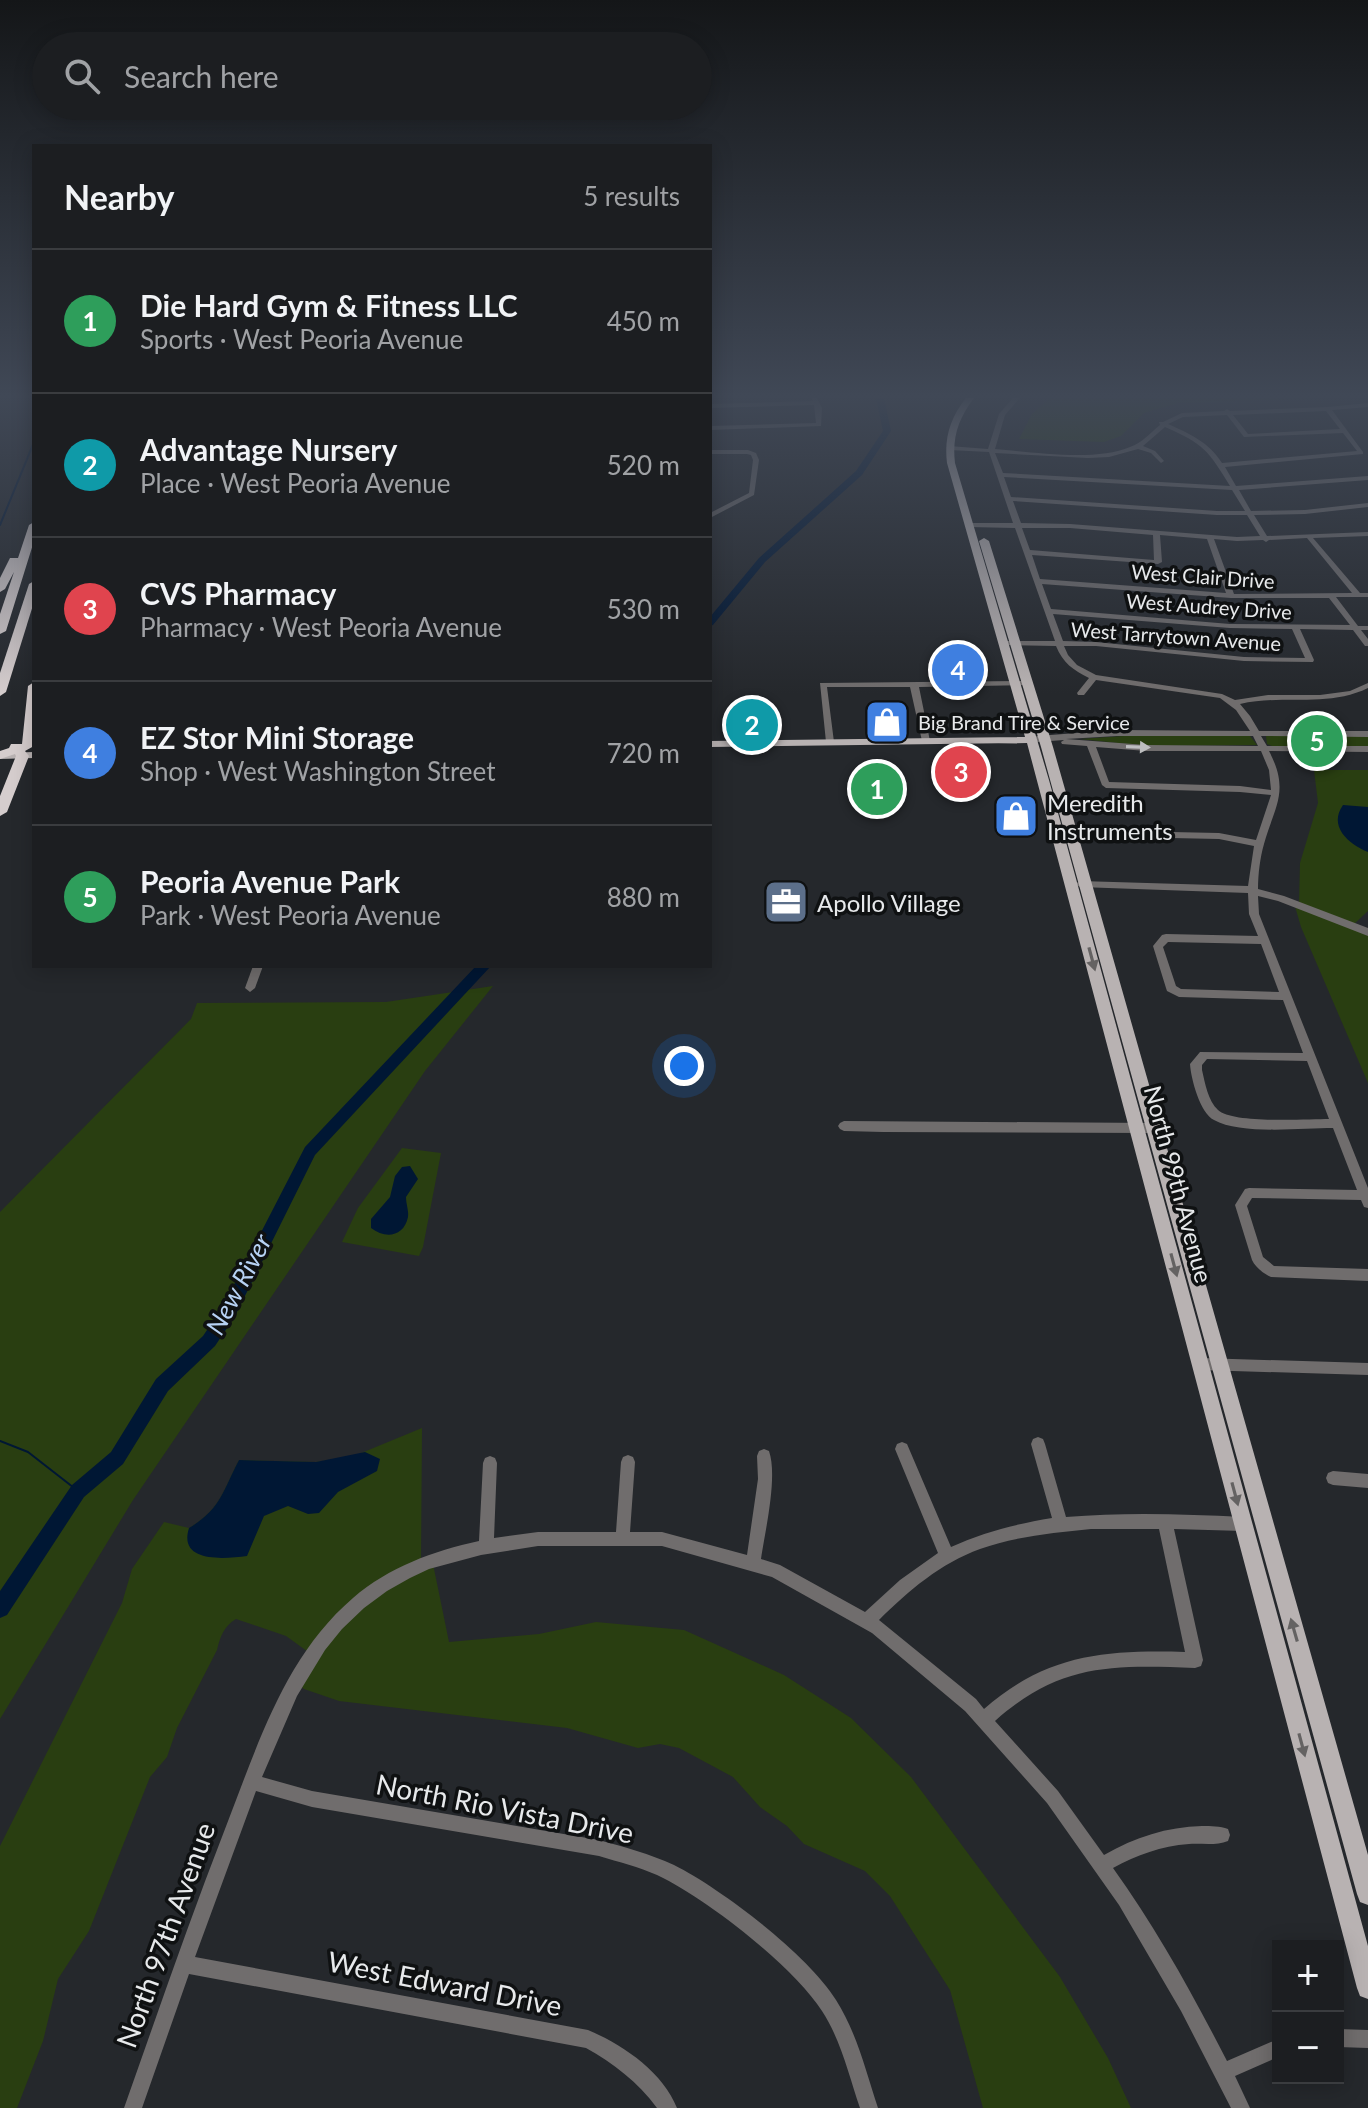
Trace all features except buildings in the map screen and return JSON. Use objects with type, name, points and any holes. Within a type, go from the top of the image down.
[{"type":"highway","points":[[0,589],[32,526]]},
{"type":"highway","points":[[0,631],[32,528]]},
{"type":"highway","points":[[0,692],[32,590]]},
{"type":"highway","points":[[0,812],[28,751],[32,708]]},
{"type":"highway","points":[[1,751],[28,751]]},
{"type":"main road","name":"North 99th Avenue","points":[[967,496],[1041,740],[1231,1441],[1368,1894]]},
{"type":"main road","points":[[712,744],[1041,740]]},
{"type":"main road","name":"North 99th Avenue","points":[[1231,1441],[1243,1524],[1368,1988]]},
{"type":"street","points":[[712,515],[747,496]]},
{"type":"street","points":[[1239,496],[1266,540]]},
{"type":"street","points":[[1368,505],[1249,513],[1009,499],[1059,643],[1069,663],[1094,677],[1158,691],[1204,691],[1235,703],[1246,714],[1264,748],[1274,773],[1275,793],[1272,811],[1259,844],[1252,890],[1254,914],[1366,1199],[1249,1193],[1241,1205],[1258,1260],[1271,1271],[1368,1275]]},
{"type":"street","points":[[974,525],[1018,525],[1210,539],[1366,536]]},
{"type":"street","points":[[1027,552],[1158,562],[1156,535]]},
{"type":"street","points":[[1210,539],[1231,596]]},
{"type":"street","points":[[1310,539],[1364,596]]},
{"type":"street","name":"West Clair Drive","points":[[1037,581],[1231,596],[1364,596]]},
{"type":"street","points":[[1332,597],[1368,644]]},
{"type":"street","name":"West Audrey Drive","points":[[1048,611],[1296,629],[1368,628]]},
{"type":"street","name":"West Tarrytown Avenue","points":[[1010,643],[1059,643],[1222,658],[1310,660],[1296,629]]},
{"type":"street","points":[[1081,693],[1094,677]]},
{"type":"street","points":[[830,742],[823,685],[1022,683]]},
{"type":"street","points":[[914,684],[926,741]]},
{"type":"street","points":[[1235,703],[1258,697],[1344,696],[1368,685]]},
{"type":"street","points":[[1041,740],[1125,733],[1368,734]]},
{"type":"street","points":[[1041,740],[1091,745],[1368,749]]},
{"type":"street","points":[[1091,745],[1106,785],[1275,793]]},
{"type":"street","points":[[1123,834],[1219,836],[1259,844]]},
{"type":"street","points":[[1078,884],[1212,886],[1252,890],[1368,932]]},
{"type":"street","points":[[1263,940],[1166,938],[1158,946],[1171,988],[1179,993],[1285,996]]},
{"type":"street","points":[[250,988],[257,968]]},
{"type":"street","points":[[1309,1057],[1204,1055],[1196,1064],[1196,1070],[1214,1115],[1228,1121],[1336,1123]]},
{"type":"street","points":[[844,1126],[1145,1128]]},
{"type":"street","points":[[1210,1364],[1368,1369]]},
{"type":"street","points":[[1038,1444],[1061,1525]]},
{"type":"street","points":[[902,1449],[947,1556]]},
{"type":"street","points":[[753,1562],[765,1479],[764,1456]]},
{"type":"street","points":[[623,1534],[628,1462]]},
{"type":"street","points":[[486,1546],[490,1463]]},
{"type":"street","points":[[1333,1478],[1368,1481]]},
{"type":"street","points":[[868,1619],[894,1595],[947,1556],[1015,1534],[1061,1525],[1165,1522],[1243,1524]]},
{"type":"street","points":[[984,1720],[1007,1697],[1037,1679],[1073,1665],[1128,1658],[1195,1660],[1165,1522]]},
{"type":"street","name":"North 97th Avenue","points":[[133,2108],[252,1782],[273,1729],[311,1654],[352,1608],[407,1569],[432,1559],[486,1546],[552,1537],[623,1534],[704,1545],[794,1578],[868,1619],[984,1720],[1035,1777],[1104,1864],[1157,1947],[1241,2108]]},
{"type":"street","name":"North Rio Vista Drive","points":[[252,1782],[312,1799],[599,1848],[641,1860],[680,1877],[757,1933],[793,1965],[828,2003],[842,2032],[869,2108]]},
{"type":"street","points":[[1104,1864],[1148,1842],[1171,1835],[1222,1835]]},
{"type":"street","name":"West Edward Drive","points":[[184,1964],[588,2039],[624,2059],[653,2084],[668,2108]]},
{"type":"street","points":[[1344,2038],[1368,2039]]},
{"type":"street","points":[[1223,2072],[1272,2051]]},
{"type":"green space","points":[[1138,735],[1250,736],[1257,745],[1147,746],[1080,739]]},
{"type":"green space","points":[[1266,736],[1368,736],[1368,747],[1272,746],[1267,744]]},
{"type":"green space","points":[[1314,770],[1368,770],[1368,911],[1353,925],[1368,932],[1368,1083],[1301,927],[1294,903],[1299,904],[1300,863],[1318,803]]},
{"type":"green space","points":[[493,986],[425,1071],[133,1500],[0,1719],[0,1212],[191,1019],[197,1003],[386,1002]]},
{"type":"green space","points":[[402,1148],[441,1153],[419,1256],[342,1242],[358,1208]]},
{"type":"green space","points":[[422,1428],[421,1562],[432,1559],[449,1642],[539,1634],[596,1622],[684,1630],[784,1675],[851,1718],[911,1777],[1060,1977],[1108,2058],[1131,2108],[983,2108],[950,1990],[890,1896],[865,1871],[804,1844],[787,1826],[760,1807],[733,1777],[679,1748],[660,1744],[638,1748],[567,1728],[339,1701],[304,1689],[296,1682],[311,1654],[286,1636],[236,1619],[223,1632],[177,1728],[167,1757],[150,1777],[89,1931],[58,1979],[43,2041],[17,2108],[0,2108],[0,1846],[122,1603],[132,1569],[164,1522],[189,1528],[208,1514],[220,1498],[239,1460],[316,1462],[354,1456]]},
{"type":"water","points":[[1343,805],[1368,807],[1368,852],[1342,833],[1338,820]]},
{"type":"water","points":[[410,1166],[418,1179],[406,1197],[406,1224],[393,1234],[376,1232],[371,1228],[371,1219],[390,1197],[395,1176],[402,1167]]},
{"type":"water","points":[[365,1452],[380,1459],[377,1471],[338,1492],[319,1513],[308,1514],[288,1506],[264,1516],[247,1556],[215,1558],[196,1553],[190,1548],[187,1539],[189,1528],[215,1506],[239,1460],[316,1462]]},
{"type":"waterway","points":[[0,525],[12,496]]},
{"type":"waterway","name":"New River","points":[[712,621],[762,560],[833,496]]},
{"type":"waterway","name":"New River","points":[[0,1608],[78,1491],[117,1458],[162,1385],[209,1341],[229,1311],[310,1151],[482,968]]},
{"type":"waterway","points":[[0,1441],[28,1452],[78,1491]]},
{"type":"place","name":"EZ Stor Mini Storage","points":[[958,670]]},
{"type":"place","name":"Big Brand Tire & Service","points":[[887,722]]},
{"type":"place","name":"Advantage Nursery","points":[[752,725]]},
{"type":"place","name":"Peoria Avenue Park","points":[[1317,741]]},
{"type":"place","name":"CVS Pharmacy","points":[[961,772]]},
{"type":"place","name":"Die Hard Gym & Fitness LLC","points":[[877,789]]},
{"type":"place","name":"Meredith Instruments","points":[[1016,816]]},
{"type":"place","name":"Apollo Village","points":[[786,902]]}]
